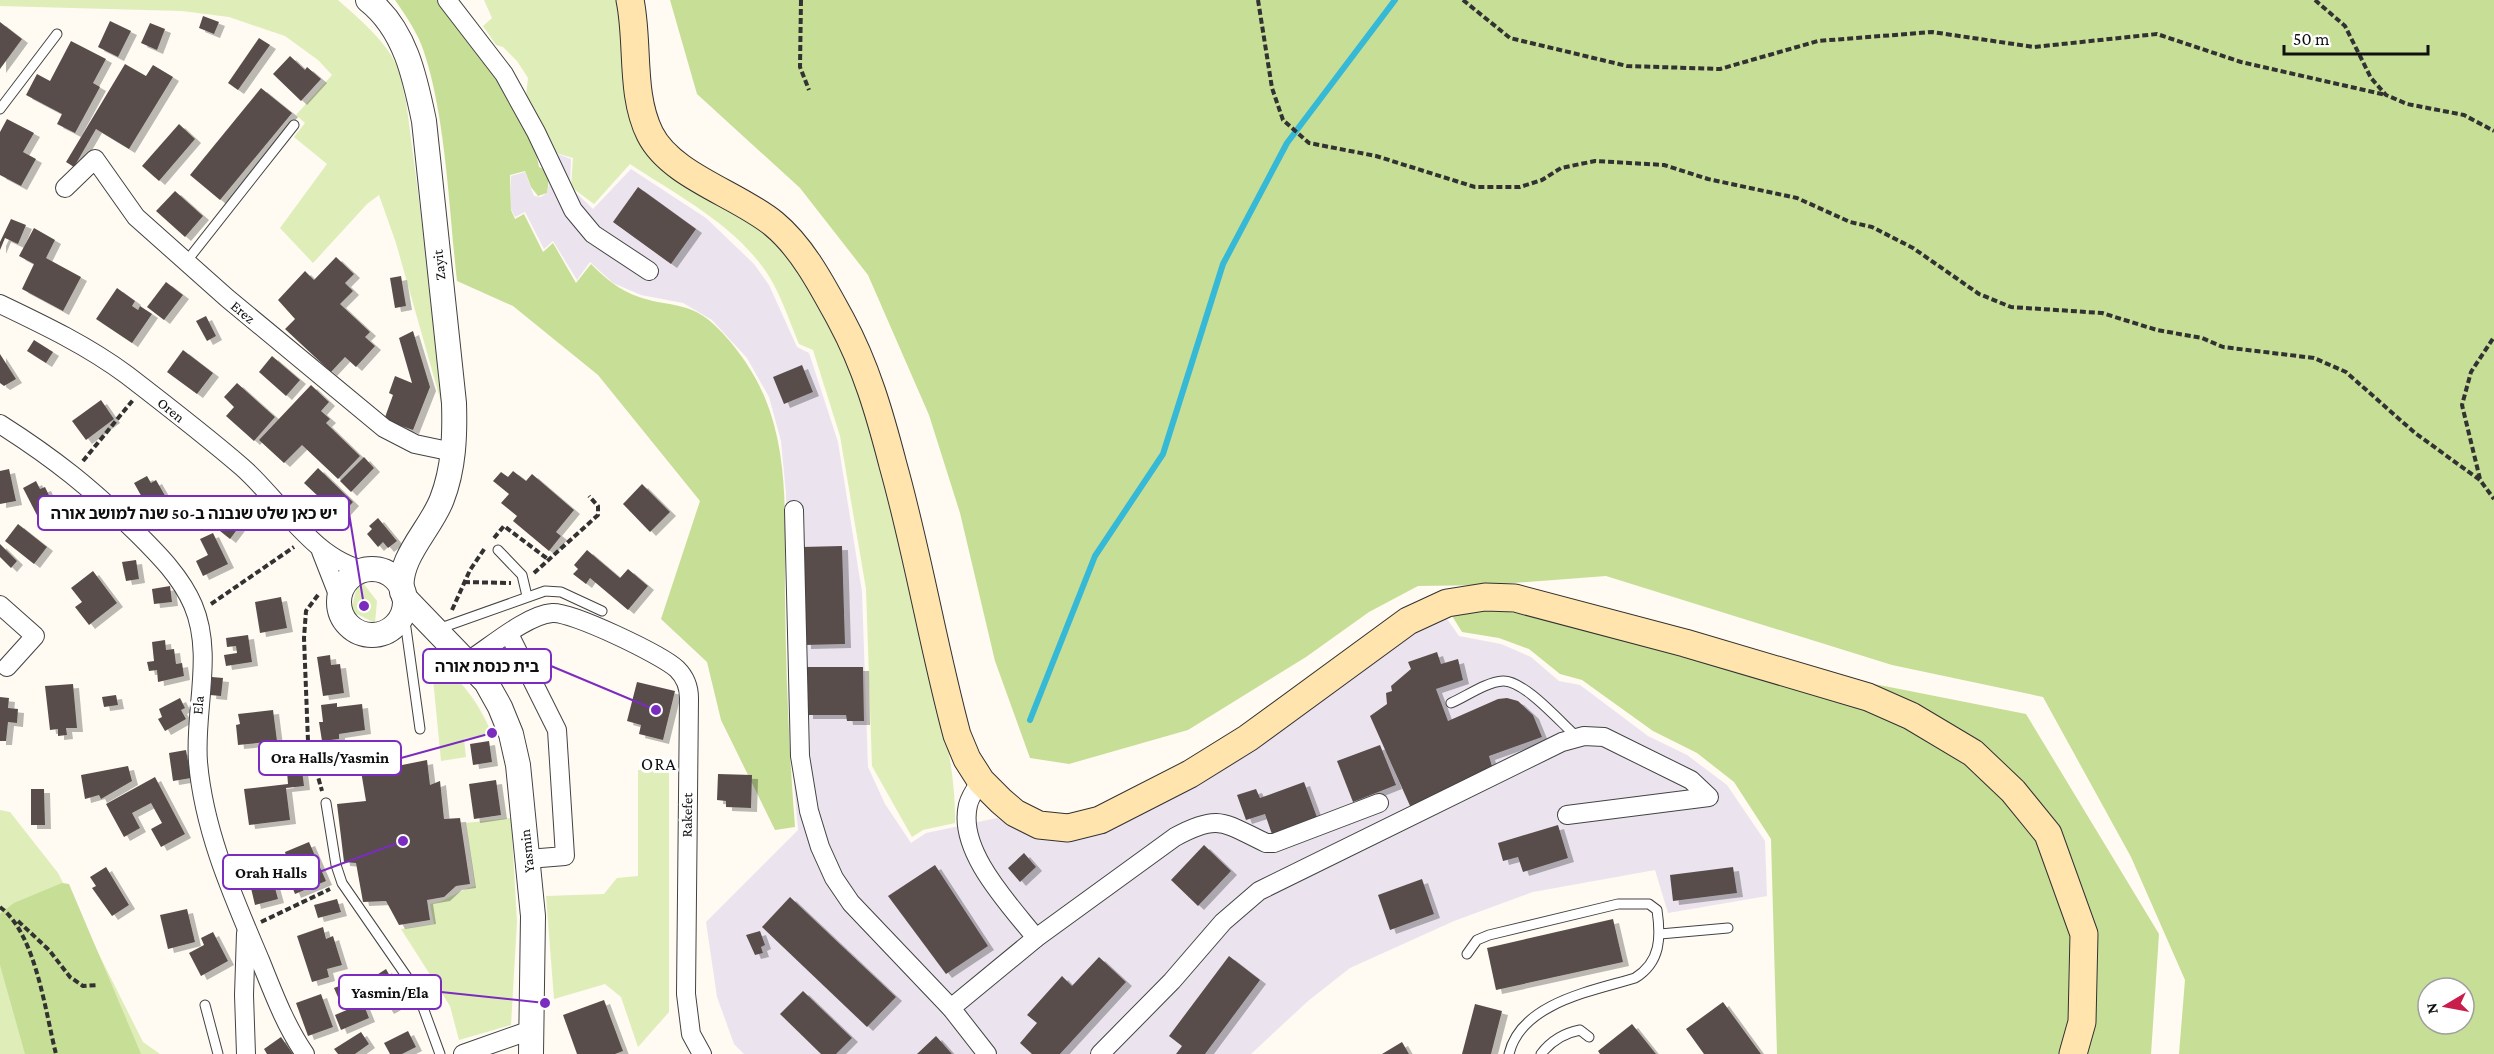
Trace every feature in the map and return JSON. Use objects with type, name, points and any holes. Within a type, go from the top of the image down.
[{"type":"main road","points":[[630,0],[641,103],[651,135],[671,160],[753,208],[788,238],[817,278],[860,357],[875,398],[898,484],[957,735],[966,759],[981,781],[1016,813],[1040,825],[1068,828],[1093,822],[1129,807],[1190,774],[1248,738],[1408,621],[1447,603],[1485,597],[1515,598],[1685,643],[1868,698],[1911,717],[1973,753],[2013,791],[2048,834],[2084,934],[2082,1022],[2073,1054]]},
{"type":"street","name":"Zayit","points":[[368,0],[393,28],[408,57],[424,121],[454,403],[453,452],[443,497],[405,566],[403,594]]},
{"type":"street","points":[[447,0],[504,74],[536,132],[573,210],[593,234],[649,271]]},
{"type":"street","name":"Erez","points":[[65,188],[95,159],[136,217],[186,262],[384,428],[415,444],[453,452]]},
{"type":"street","name":"Oren","points":[[0,304],[72,340],[143,388],[243,468],[314,542],[345,565],[369,570]]},
{"type":"street","name":"Ela","points":[[0,424],[73,473],[166,564],[182,584],[197,614],[203,648],[197,724],[200,782],[218,855],[285,1020],[304,1054]]},
{"type":"street","points":[[794,510],[801,756],[814,829],[826,863],[842,891],[951,1008],[987,1054]]},
{"type":"street","name":"Zayit","points":[[369,570],[400,557],[421,539]]},
{"type":"street","name":"Oren","points":[[314,542],[337,589]]},
{"type":"street","points":[[369,570],[390,575],[403,594],[403,612],[399,628],[372,635],[353,629],[341,613],[337,589],[348,580],[369,570]]},
{"type":"street","name":"Yasmin","points":[[403,594],[413,609],[468,662],[494,694],[511,734],[518,765],[534,937],[531,1042]]},
{"type":"street","points":[[0,605],[35,636],[7,667]]},
{"type":"street","name":"Rakefet","points":[[468,662],[540,615],[561,613],[572,615],[667,662],[678,670],[685,681],[689,698],[686,994],[691,1034],[702,1054]]},
{"type":"street","name":"Yasmin","points":[[399,628],[435,638],[468,662]]},
{"type":"street","points":[[509,634],[557,730],[565,856],[528,859]]},
{"type":"street","points":[[1100,1054],[1172,981],[1223,922],[1254,895],[1554,745],[1577,737],[1598,735],[1611,739],[1691,780],[1709,796],[1567,815]]},
{"type":"street","points":[[981,781],[971,795],[967,810],[974,847],[990,882],[1036,938]]},
{"type":"street","points":[[951,1008],[1036,938],[1175,837],[1195,826],[1208,822],[1224,822],[1266,843],[1274,843],[1379,803]]},
{"type":"street","points":[[246,1054],[244,995],[247,928]]},
{"type":"street","points":[[463,1054],[531,1042]]},
{"type":"lane","points":[[0,109],[57,34]]},
{"type":"lane","points":[[186,262],[294,125]]},
{"type":"lane","points":[[498,550],[524,579],[527,596]]},
{"type":"lane","points":[[436,630],[527,596],[553,590],[602,610]]},
{"type":"lane","points":[[399,628],[420,729]]},
{"type":"lane","points":[[1451,703],[1490,684],[1513,682],[1525,689],[1577,737]]},
{"type":"lane","points":[[326,803],[336,865],[342,883],[407,977],[421,1002],[440,1054]]},
{"type":"lane","points":[[1467,954],[1477,940],[1489,935],[1634,903],[1649,904],[1657,910],[1660,943],[1652,963],[1644,972],[1635,978],[1563,999],[1549,1007],[1514,1038],[1509,1054]]},
{"type":"lane","points":[[1660,934],[1728,928]]},
{"type":"lane","points":[[205,1005],[218,1054]]},
{"type":"lane","points":[[1541,1054],[1550,1044],[1571,1032],[1580,1030],[1589,1038]]},
{"type":"path","points":[[801,0],[800,67],[809,90]]},
{"type":"path","points":[[1258,0],[1272,88],[1283,120],[1309,142],[1376,156],[1475,187],[1520,187],[1542,180],[1562,168],[1596,161],[1664,165],[1708,179],[1797,198],[1850,222],[1882,232],[1913,248],[1979,294],[2011,307],[2102,314],[2157,330],[2202,338],[2223,346],[2314,358],[2346,372],[2415,433],[2480,480],[2494,499]]},
{"type":"path","points":[[1463,0],[1510,39],[1627,66],[1720,69],[1818,41],[1932,32],[2034,47],[2157,34],[2241,63],[2386,95],[2407,104],[2464,115],[2494,131]]},
{"type":"path","points":[[2315,0],[2345,26],[2371,78],[2386,95]]},
{"type":"path","points":[[2480,480],[2462,405],[2472,372],[2494,337]]},
{"type":"path","points":[[73,473],[143,388]]},
{"type":"path","points":[[464,582],[524,579],[535,572],[598,515],[598,506],[589,496]]},
{"type":"path","points":[[197,614],[314,542]]},
{"type":"path","points":[[326,803],[314,770],[308,741],[304,628],[306,611],[312,600],[337,589]]},
{"type":"path","points":[[247,928],[342,883]]},
{"type":"path","points":[[0,907],[13,916],[49,950],[70,977],[83,986],[98,985]]},
{"type":"path","points":[[13,916],[26,939],[56,1054]]},
{"type":"shaded area","points":[[537,146],[571,159],[570,187],[593,209],[631,169],[706,218],[754,264],[769,285],[797,347],[809,353],[838,442],[862,592],[868,767],[885,804],[911,843],[926,833],[997,818],[1022,831],[1050,837],[1245,755],[1359,675],[1398,640],[1445,616],[1459,636],[1501,644],[1531,657],[1559,681],[1580,685],[1648,736],[1687,755],[1727,785],[1765,841],[1767,896],[1668,913],[1655,870],[1533,892],[1454,921],[1350,968],[1308,1001],[1251,1054],[744,1054],[734,1044],[717,997],[706,922],[798,830],[789,725],[786,494],[781,441],[769,397],[747,358],[712,320],[683,303],[641,295],[613,283],[590,262],[577,280],[553,241],[544,249],[525,212],[515,217],[511,209],[511,176],[525,172],[534,196],[541,197],[547,193],[550,180],[547,170],[541,166]]},
{"type":"green space","points":[[0,0],[338,0],[355,15],[380,40],[393,59],[406,101],[441,368],[441,402],[396,243],[379,195],[367,204],[313,263],[280,228],[327,164],[294,137],[305,123],[296,115],[332,75],[318,60],[285,36],[229,17],[182,11],[0,6]]},
{"type":"green space","points":[[395,0],[438,0],[483,58],[512,101],[534,145],[539,167],[547,171],[549,179],[547,193],[538,196],[531,187],[525,171],[510,175],[511,210],[515,219],[524,214],[543,252],[553,243],[576,283],[591,264],[613,284],[625,291],[648,300],[684,307],[702,315],[735,347],[749,367],[765,398],[779,447],[784,498],[787,685],[795,827],[775,830],[721,720],[707,662],[661,619],[700,501],[598,375],[513,306],[457,281],[446,165],[431,78],[418,38]]},
{"type":"green space","points":[[484,0],[616,0],[631,116],[767,237],[791,263],[820,305],[843,349],[862,396],[891,493],[945,731],[952,777],[955,823],[923,830],[912,837],[872,766],[866,589],[840,436],[813,350],[799,344],[778,292],[761,265],[729,231],[690,202],[630,164],[594,204],[571,187],[573,158],[556,153],[526,95],[528,78],[517,61],[503,47],[496,45],[483,26],[492,18]]},
{"type":"green space","points":[[670,0],[2494,0],[2494,1054],[2179,1054],[2185,980],[2131,857],[2043,697],[1892,665],[1606,576],[1486,585],[1418,586],[1369,612],[1306,657],[1188,730],[1069,764],[1030,758],[995,661],[960,513],[929,415],[868,275],[800,188],[697,94]]},
{"type":"green space","points":[[359,578],[377,601],[375,623],[351,611]]},
{"type":"green space","points":[[1449,611],[1509,612],[2026,714],[2159,934],[2151,1054],[1777,1054],[1771,839],[1734,782],[1697,753],[1653,731],[1582,680],[1560,674],[1529,649],[1499,638],[1462,632]]},
{"type":"green space","points":[[431,658],[460,682],[481,711],[492,734],[464,739],[466,757],[441,761]]},
{"type":"green space","points":[[669,769],[669,1012],[638,1047],[621,997],[605,984],[554,999],[546,896],[604,894],[617,878],[638,876],[638,770]]},
{"type":"green space","points":[[0,810],[10,812],[58,873],[143,1042],[160,1054],[0,1054]]},
{"type":"green space","points":[[511,818],[517,922],[511,1025],[459,1040],[450,1006],[401,929],[434,924],[430,904],[475,886],[466,823]]},
{"type":"green space","points":[[62,883],[69,884],[141,1054],[25,1054],[0,965],[0,914],[14,903]]},
{"type":"building","points":[[203,16],[219,22],[214,34],[199,28]]},
{"type":"building","points":[[110,21],[131,31],[118,57],[98,47]]},
{"type":"building","points":[[0,22],[22,39],[0,69]]},
{"type":"building","points":[[150,23],[165,29],[157,50],[141,43]]},
{"type":"building","points":[[259,38],[270,45],[238,90],[228,83]]},
{"type":"building","points":[[71,41],[106,59],[93,83],[100,87],[75,133],[57,124],[62,114],[26,95],[37,74],[50,81]]},
{"type":"building","points":[[290,56],[305,70],[307,67],[321,79],[301,101],[273,74]]},
{"type":"building","points":[[125,64],[146,76],[153,65],[173,77],[129,149],[96,129],[74,167],[66,162]]},
{"type":"building","points":[[261,88],[292,113],[220,200],[190,175]]},
{"type":"building","points":[[7,119],[34,133],[23,152],[36,159],[21,186],[0,175],[0,132]]},
{"type":"building","points":[[179,124],[195,139],[159,181],[142,166]]},
{"type":"building","points":[[638,187],[696,229],[671,264],[613,222]]},
{"type":"building","points":[[175,191],[203,216],[185,237],[156,211]]},
{"type":"building","points":[[11,219],[26,225],[18,244],[5,238],[0,250],[0,242]]},
{"type":"building","points":[[34,228],[55,240],[46,258],[81,277],[63,311],[22,289],[34,264],[19,256]]},
{"type":"building","points":[[336,257],[354,274],[345,283],[353,291],[340,304],[370,332],[365,337],[375,346],[356,367],[345,357],[331,372],[285,329],[295,319],[278,300],[305,271],[314,280]]},
{"type":"building","points":[[401,276],[406,306],[395,308],[390,278]]},
{"type":"building","points":[[166,282],[183,295],[164,320],[147,307]]},
{"type":"building","points":[[117,288],[135,301],[132,306],[138,310],[140,306],[152,314],[132,343],[96,319]]},
{"type":"building","points":[[206,316],[216,336],[207,341],[196,321]]},
{"type":"building","points":[[413,331],[430,387],[413,430],[384,420],[393,395],[389,393],[395,376],[412,383],[399,338]]},
{"type":"building","points":[[34,340],[53,352],[46,363],[27,351]]},
{"type":"building","points":[[183,350],[213,373],[197,394],[167,372]]},
{"type":"building","points":[[0,354],[16,379],[4,386],[0,383]]},
{"type":"building","points":[[272,356],[300,380],[286,396],[259,372]]},
{"type":"building","points":[[802,365],[813,392],[784,404],[773,377]]},
{"type":"building","points":[[237,383],[275,417],[254,441],[226,416],[234,407],[224,397]]},
{"type":"building","points":[[311,385],[329,402],[321,411],[330,419],[326,423],[360,456],[338,479],[302,445],[284,463],[259,440]]},
{"type":"building","points":[[101,400],[114,419],[86,440],[72,421]]},
{"type":"building","points":[[364,457],[374,468],[351,492],[340,481]]},
{"type":"building","points":[[318,468],[353,502],[343,513],[338,509],[330,517],[316,503],[321,499],[304,483]]},
{"type":"building","points":[[9,469],[16,501],[0,504],[0,471]]},
{"type":"building","points":[[513,471],[526,481],[532,474],[574,510],[556,532],[561,536],[549,551],[513,521],[517,516],[501,503],[509,494],[493,481],[501,472],[508,477]]},
{"type":"building","points":[[147,476],[151,483],[156,480],[167,499],[144,512],[138,502],[143,499],[134,483]]},
{"type":"building","points":[[36,481],[40,489],[45,487],[59,516],[42,525],[23,488]]},
{"type":"building","points":[[642,484],[670,512],[650,532],[623,504]]},
{"type":"building","points":[[223,496],[236,506],[233,510],[245,519],[230,539],[205,519]]},
{"type":"building","points":[[378,518],[397,541],[388,548],[383,542],[378,547],[367,534],[372,529],[369,526]]},
{"type":"building","points":[[18,524],[47,547],[34,564],[5,541]]},
{"type":"building","points":[[213,533],[228,564],[203,576],[196,561],[208,555],[200,539]]},
{"type":"building","points":[[0,544],[17,561],[11,568],[0,557]]},
{"type":"building","points":[[842,546],[845,644],[805,645],[802,547]]},
{"type":"building","points":[[587,550],[620,578],[628,569],[648,586],[628,610],[590,578],[586,584],[573,574],[578,569],[574,565]]},
{"type":"building","points":[[136,560],[139,579],[126,581],[122,562]]},
{"type":"building","points":[[93,571],[117,603],[89,625],[75,607],[82,602],[71,588]]},
{"type":"building","points":[[170,586],[172,602],[154,604],[152,589]]},
{"type":"building","points":[[281,597],[287,628],[260,633],[255,602]]},
{"type":"building","points":[[248,635],[252,662],[226,666],[224,655],[237,653],[236,646],[227,647],[226,638]]},
{"type":"building","points":[[165,640],[166,650],[174,649],[176,664],[182,663],[184,676],[158,682],[157,670],[149,671],[147,662],[154,661],[152,642]]},
{"type":"building","points":[[1437,652],[1441,664],[1458,659],[1463,680],[1436,689],[1448,721],[1498,699],[1507,698],[1518,701],[1533,715],[1542,737],[1489,756],[1493,770],[1411,808],[1370,716],[1387,704],[1386,693],[1392,691],[1391,686],[1411,669],[1408,662]]},
{"type":"building","points":[[330,655],[331,665],[340,664],[344,693],[323,696],[317,657]]},
{"type":"building","points":[[806,667],[863,667],[864,721],[847,721],[846,715],[807,715]]},
{"type":"building","points":[[212,677],[223,678],[221,696],[210,695]]},
{"type":"building","points":[[637,682],[675,691],[663,740],[639,734],[641,725],[627,721]]},
{"type":"building","points":[[73,684],[77,728],[66,728],[67,735],[58,736],[58,729],[50,730],[45,686]]},
{"type":"building","points":[[116,695],[118,705],[104,707],[102,697]]},
{"type":"building","points":[[0,697],[9,698],[8,708],[18,709],[17,723],[8,722],[6,741],[0,741]]},
{"type":"building","points":[[180,698],[185,708],[181,710],[186,719],[165,731],[158,719],[162,717],[159,709]]},
{"type":"building","points":[[337,703],[337,707],[362,704],[365,730],[339,734],[339,739],[322,741],[319,722],[323,722],[321,705]]},
{"type":"building","points":[[273,710],[277,741],[238,745],[236,725],[240,724],[238,714]]},
{"type":"building","points":[[489,741],[492,762],[473,765],[470,744]]},
{"type":"building","points":[[1380,745],[1396,785],[1353,802],[1337,761]]},
{"type":"building","points":[[390,747],[392,767],[427,760],[430,785],[440,781],[444,819],[460,818],[470,884],[456,886],[444,897],[427,900],[430,920],[399,925],[386,901],[363,902],[356,863],[344,862],[337,804],[366,801],[361,771],[367,769],[363,748]]},
{"type":"building","points":[[186,750],[191,778],[173,781],[169,753]]},
{"type":"building","points":[[128,766],[132,781],[101,799],[99,795],[85,799],[81,775]]},
{"type":"building","points":[[302,770],[304,786],[286,788],[290,820],[249,825],[244,789],[288,784],[287,771]]},
{"type":"building","points":[[718,774],[752,775],[751,808],[726,807],[726,801],[717,800]]},
{"type":"building","points":[[155,777],[185,834],[161,847],[151,829],[162,823],[151,803],[132,813],[140,828],[124,837],[106,804]]},
{"type":"building","points":[[496,780],[501,815],[474,819],[469,784]]},
{"type":"building","points":[[1304,782],[1318,820],[1273,837],[1265,814],[1246,820],[1237,795],[1256,789],[1260,798]]},
{"type":"building","points":[[31,789],[44,789],[45,825],[31,825]]},
{"type":"building","points":[[1558,825],[1568,858],[1523,872],[1518,857],[1503,861],[1498,843]]},
{"type":"building","points":[[309,842],[326,881],[295,894],[291,884],[288,885],[277,860],[286,856],[285,852]]},
{"type":"building","points":[[1204,845],[1231,871],[1198,906],[1171,880]]},
{"type":"building","points":[[1024,853],[1036,867],[1020,882],[1008,868]]},
{"type":"building","points":[[935,865],[988,946],[946,974],[888,896]]},
{"type":"building","points":[[106,867],[129,905],[112,916],[92,888],[96,886],[90,877]]},
{"type":"building","points":[[1733,867],[1737,893],[1673,901],[1670,875]]},
{"type":"building","points":[[265,873],[267,877],[272,877],[278,899],[255,905],[250,884],[254,883],[253,877]]},
{"type":"building","points":[[1422,879],[1434,914],[1390,930],[1378,895]]},
{"type":"building","points":[[790,897],[896,997],[867,1027],[762,927]]},
{"type":"building","points":[[337,899],[341,912],[318,918],[314,905]]},
{"type":"building","points":[[187,909],[195,942],[168,949],[160,915]]},
{"type":"building","points":[[1613,919],[1623,962],[1496,990],[1487,948]]},
{"type":"building","points":[[323,927],[326,939],[333,936],[342,965],[327,969],[329,977],[312,982],[297,936]]},
{"type":"building","points":[[760,931],[765,945],[761,947],[763,953],[755,955],[746,935]]},
{"type":"building","points":[[213,932],[228,961],[201,976],[189,953],[204,945],[201,938]]},
{"type":"building","points":[[1229,956],[1260,980],[1205,1054],[1176,1054],[1182,1046],[1169,1036]]},
{"type":"building","points":[[1099,957],[1126,982],[1060,1054],[1032,1054],[1020,1043],[1037,1023],[1027,1015],[1062,976],[1072,986]]},
{"type":"building","points":[[386,969],[404,1001],[388,1010],[379,995],[385,992],[382,986],[378,989],[372,978]]},
{"type":"building","points":[[359,978],[365,994],[341,1004],[334,988]]},
{"type":"building","points":[[803,991],[852,1038],[836,1054],[821,1054],[780,1014]]},
{"type":"building","points":[[321,994],[333,1027],[308,1036],[296,1003]]},
{"type":"building","points":[[604,1000],[623,1051],[615,1054],[577,1054],[563,1015]]},
{"type":"building","points":[[1723,1002],[1761,1054],[1704,1054],[1686,1029]]},
{"type":"building","points":[[363,1003],[369,1018],[341,1030],[335,1015]]},
{"type":"building","points":[[1475,1004],[1502,1011],[1491,1054],[1462,1054]]},
{"type":"building","points":[[1632,1024],[1656,1054],[1600,1054],[1598,1051]]},
{"type":"building","points":[[408,1031],[416,1047],[402,1054],[390,1054],[384,1043]]},
{"type":"building","points":[[361,1032],[369,1044],[355,1054],[338,1054],[334,1049]]},
{"type":"building","points":[[936,1036],[952,1054],[917,1054]]},
{"type":"building","points":[[281,1037],[293,1054],[267,1054],[264,1049]]},
{"type":"building","points":[[1402,1042],[1409,1054],[1382,1054]]},
{"type":"waterway","points":[[1030,720],[1095,556],[1163,454],[1223,264],[1287,143],[1395,0]]},
{"type":"place","name":"יש כאן שלט שנבנה ב-50 שנה למושב אורה","points":[[364,606]]},
{"type":"place","name":"בית כנסת אורה","points":[[656,710]]},
{"type":"place","name":"Ora Halls/Yasmin","points":[[492,733]]},
{"type":"place","name":"Orah Halls","points":[[403,841]]},
{"type":"place","name":"Yasmin/Ela","points":[[545,1003]]},
{"type":"district","name":"ORA","points":[[659,764]]}]
